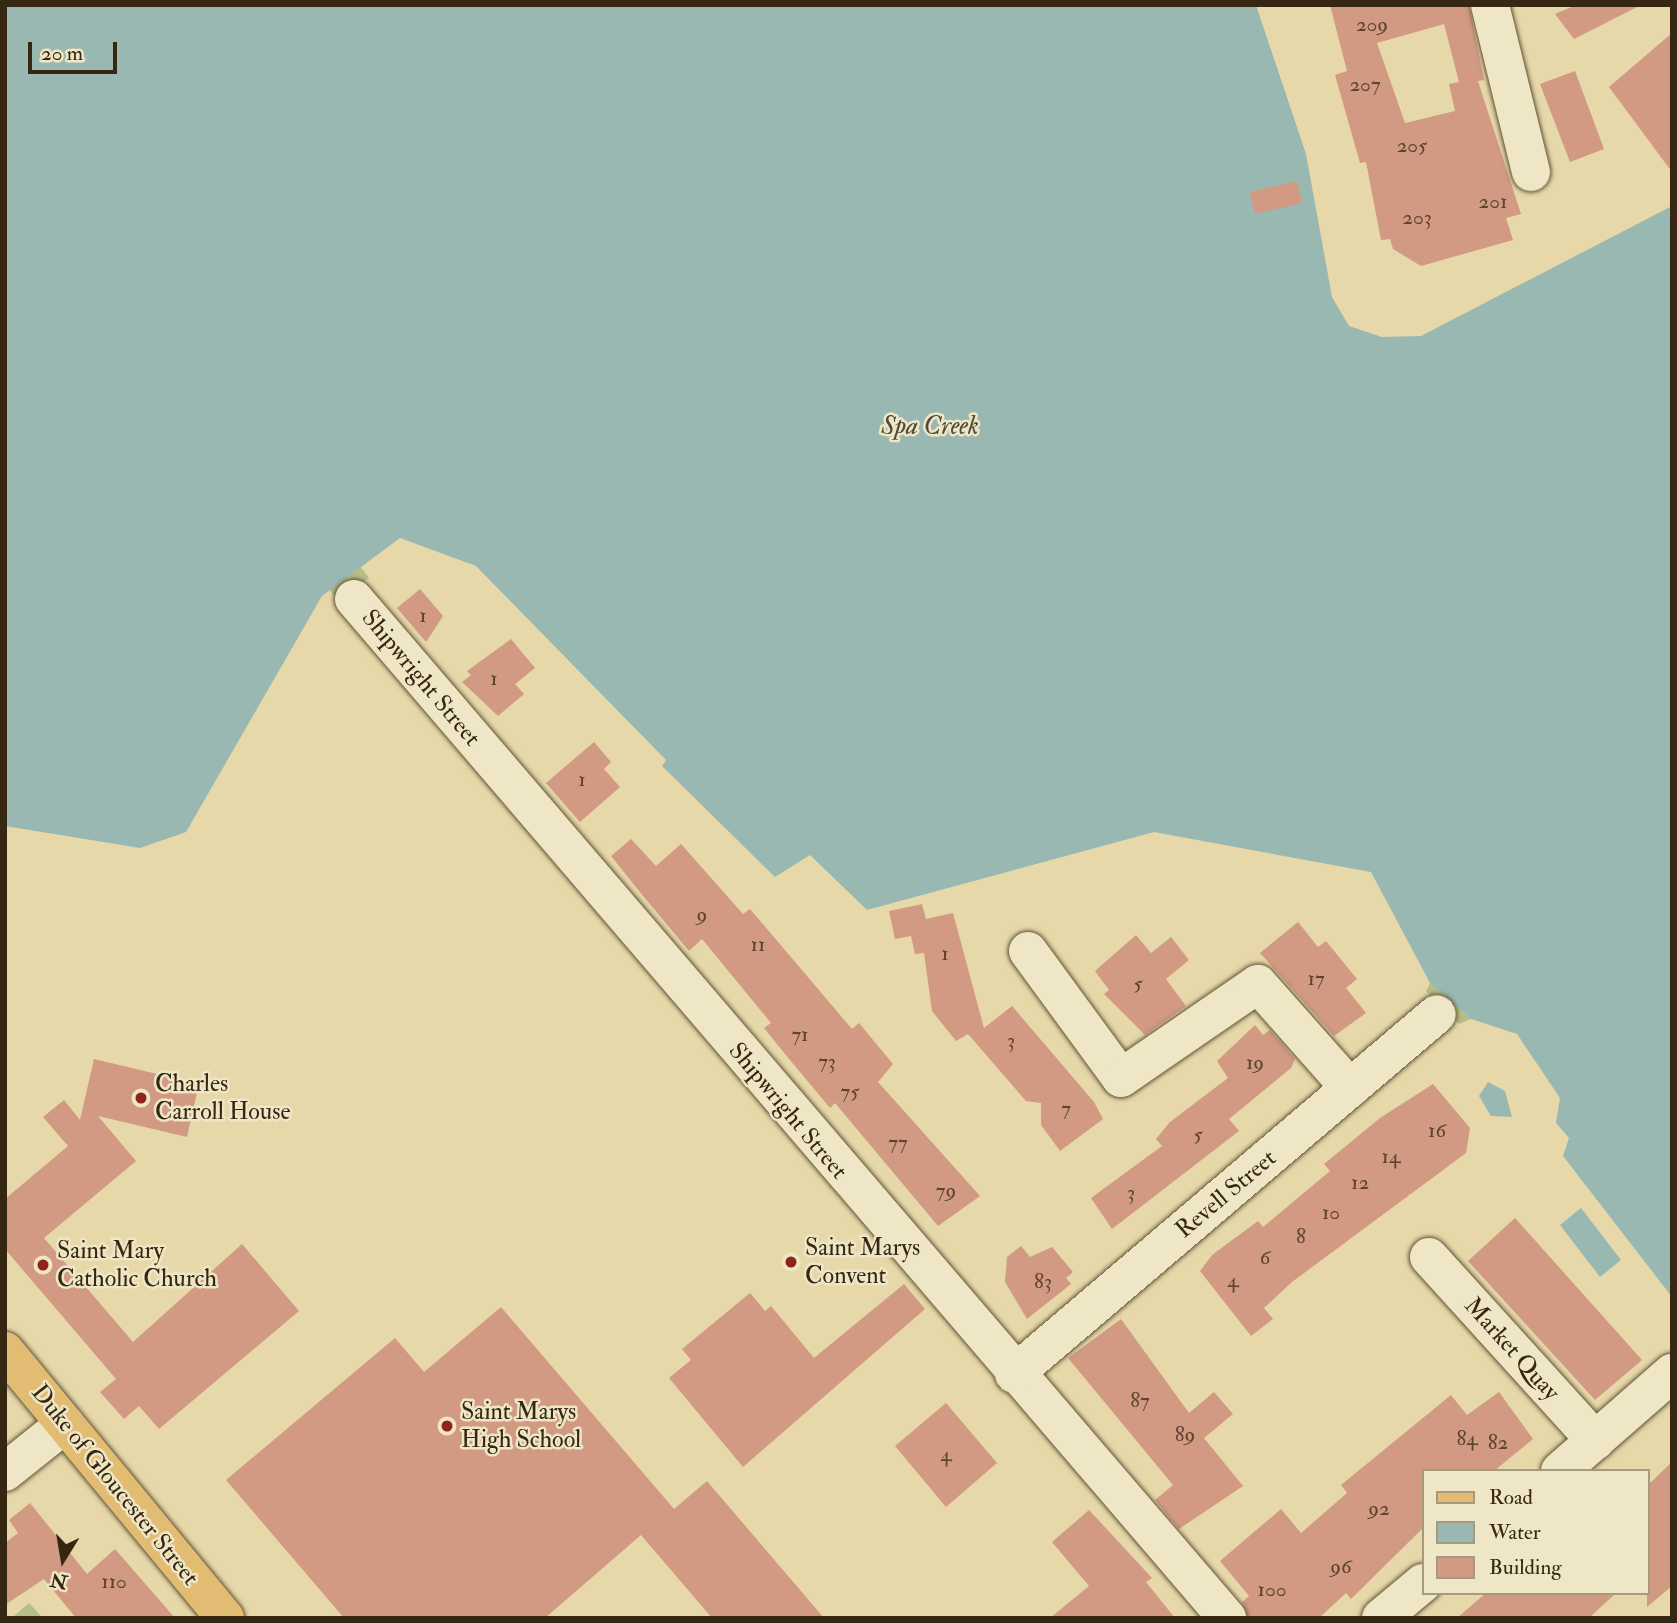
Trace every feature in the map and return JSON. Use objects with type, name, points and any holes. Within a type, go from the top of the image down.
[{"type":"main road","name":"Duke of Gloucester Street","points":[[5,1351],[225,1618]]},
{"type":"street","points":[[1490,5],[1531,172]]},
{"type":"street","name":"Shipwright Street","points":[[355,599],[1014,1374],[1227,1618]]},
{"type":"street","points":[[1028,951],[1121,1078],[1258,984],[1350,1088]]},
{"type":"street","name":"Revell Street","points":[[1014,1374],[1437,1014]]},
{"type":"street","name":"Market Quay","points":[[1429,1257],[1596,1441]]},
{"type":"street","points":[[1562,1469],[1672,1373]]},
{"type":"street","points":[[5,1472],[65,1424]]},
{"type":"street","points":[[1381,1618],[1422,1584]]},
{"type":"green space","points":[[359,565],[369,578],[338,600],[317,576]]},
{"type":"green space","points":[[1430,983],[1471,1019],[1459,1024],[1426,991]]},
{"type":"green space","points":[[29,1603],[43,1618],[12,1618]]},
{"type":"water","name":"Spa Creek","points":[[5,5],[1256,5],[1306,154],[1332,297],[1349,326],[1382,337],[1421,336],[1672,206],[1672,1297],[1563,1156],[1569,1138],[1556,1123],[1560,1098],[1517,1034],[1471,1019],[1430,983],[1371,872],[1154,832],[867,910],[810,855],[775,877],[662,766],[666,760],[476,566],[400,538],[322,596],[186,832],[140,848],[5,826]]},
{"type":"water","points":[[1488,1082],[1505,1091],[1512,1117],[1491,1116],[1479,1096]]},
{"type":"water","points":[[1581,1208],[1621,1260],[1600,1277],[1560,1225]]},
{"type":"building","points":[[1330,5],[1469,5],[1484,80],[1478,81],[1521,214],[1506,218],[1513,240],[1421,266],[1393,249],[1390,239],[1381,240],[1366,162],[1360,163],[1335,75],[1347,71]],"holes":[[[1444,24],[1459,82],[1449,84],[1455,111],[1405,123],[1377,43]]]},
{"type":"building","points":[[1576,5],[1641,5],[1574,39],[1555,14]]},
{"type":"building","points":[[1672,33],[1672,172],[1609,87]]},
{"type":"building","points":[[1575,71],[1604,149],[1570,162],[1540,84]]},
{"type":"building","points":[[1297,181],[1302,203],[1255,214],[1250,192]]},
{"type":"building","points":[[420,589],[443,616],[426,642],[397,608]]},
{"type":"building","points":[[511,639],[535,668],[515,684],[524,694],[498,716],[462,682],[471,675],[467,671]]},
{"type":"building","points":[[594,742],[611,762],[604,769],[620,787],[580,822],[546,783]]},
{"type":"building","points":[[631,839],[656,866],[681,844],[743,914],[750,909],[852,1029],[859,1023],[893,1064],[878,1082],[980,1196],[938,1226],[835,1103],[830,1108],[785,1054],[764,1028],[771,1023],[702,939],[689,951],[611,856]]},
{"type":"building","points":[[922,904],[926,919],[953,913],[984,1028],[1012,1006],[1094,1102],[1103,1119],[1060,1151],[1041,1125],[1041,1103],[1026,1101],[968,1034],[956,1041],[932,1011],[924,953],[915,954],[911,936],[895,939],[889,911]]},
{"type":"building","points":[[1298,922],[1318,947],[1326,941],[1357,979],[1346,988],[1366,1013],[1334,1036],[1260,953]]},
{"type":"building","points":[[1136,935],[1151,953],[1171,937],[1189,960],[1166,979],[1186,1006],[1145,1035],[1104,994],[1109,990],[1095,971]]},
{"type":"building","points":[[1255,1025],[1263,1035],[1270,1030],[1295,1059],[1291,1068],[1229,1119],[1239,1131],[1112,1229],[1091,1198],[1162,1146],[1156,1139],[1170,1122],[1228,1078],[1217,1061]]},
{"type":"building","name":"Saint Mary Catholic Church","points":[[94,1059],[199,1084],[187,1137],[98,1116],[136,1161],[44,1238],[133,1342],[242,1244],[299,1311],[159,1429],[139,1406],[124,1419],[100,1392],[116,1379],[5,1249],[5,1199],[68,1146],[43,1117],[64,1100],[80,1120]]},
{"type":"building","points":[[1433,1084],[1470,1128],[1466,1153],[1292,1282],[1264,1308],[1273,1319],[1251,1336],[1200,1271],[1212,1255],[1258,1221],[1263,1227],[1330,1171],[1324,1164],[1380,1118]]},
{"type":"building","points":[[1515,1218],[1642,1360],[1595,1400],[1468,1261]]},
{"type":"building","points":[[1021,1246],[1030,1257],[1052,1247],[1073,1272],[1066,1278],[1071,1284],[1027,1319],[1005,1282],[1007,1257]]},
{"type":"building","points":[[904,1284],[925,1309],[743,1467],[669,1378],[691,1360],[682,1349],[750,1293],[765,1311],[771,1306],[814,1358]]},
{"type":"building","name":"Saint Marys High School","points":[[501,1307],[674,1509],[707,1481],[824,1618],[712,1618],[641,1535],[545,1618],[344,1618],[226,1480],[395,1338],[424,1372]]},
{"type":"building","points":[[1121,1319],[1189,1413],[1214,1392],[1233,1414],[1204,1438],[1243,1486],[1179,1529],[1155,1500],[1173,1485],[1068,1358]]},
{"type":"building","points":[[1499,1392],[1533,1439],[1496,1469],[1422,1469],[1422,1529],[1351,1599],[1346,1593],[1319,1618],[1248,1618],[1242,1602],[1249,1596],[1220,1561],[1281,1509],[1301,1533],[1347,1493],[1341,1485],[1451,1395],[1467,1415]]},
{"type":"building","points":[[946,1403],[997,1463],[946,1507],[895,1446]]},
{"type":"building","points":[[1672,1462],[1672,1586],[1647,1607],[1649,1595],[1649,1484]]},
{"type":"building","points":[[30,1503],[87,1574],[115,1549],[175,1618],[76,1618],[44,1579],[5,1605],[5,1543],[18,1533],[9,1520]]},
{"type":"building","points":[[1089,1510],[1152,1578],[1146,1582],[1175,1618],[1050,1618],[1089,1586],[1052,1542]]},
{"type":"building","points":[[1484,1595],[1614,1595],[1589,1618],[1457,1618]]},
{"type":"place","name":"Charles Carroll House","points":[[141,1098]]},
{"type":"place","name":"Saint Marys Convent","points":[[791,1262]]},
{"type":"place","name":"Saint Mary Catholic Church","points":[[43,1265]]},
{"type":"place","name":"Saint Marys High School","points":[[447,1426]]}]
